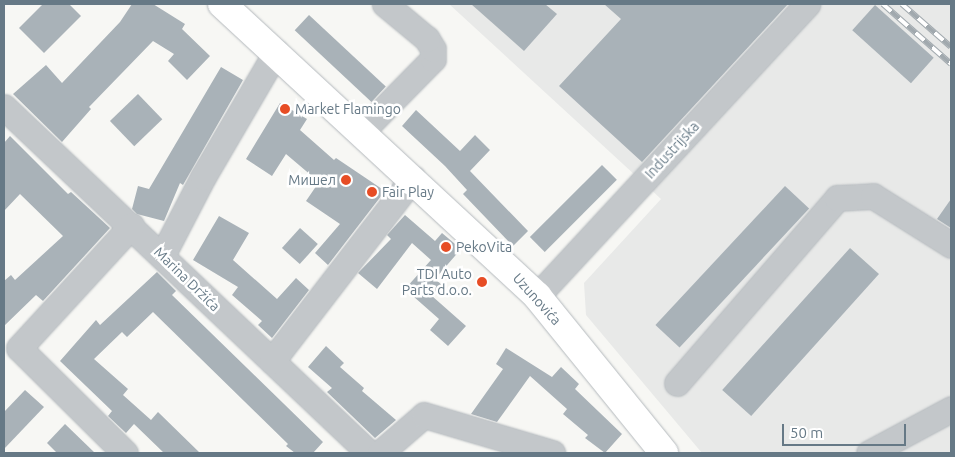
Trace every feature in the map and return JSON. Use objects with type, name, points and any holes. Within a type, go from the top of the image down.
[{"type":"main road","name":"Uzunovića","points":[[222,4],[413,178],[537,296],[658,451]]},
{"type":"street","points":[[362,131],[433,59],[433,49],[427,40],[385,4]]},
{"type":"street","name":"Industrijska","points":[[537,296],[807,4]]},
{"type":"street","points":[[162,256],[203,177],[276,52]]},
{"type":"street","name":"Marina Držića","points":[[6,113],[131,226],[369,453]]},
{"type":"street","points":[[272,361],[413,178]]},
{"type":"street","points":[[676,383],[837,198],[873,196],[951,245]]},
{"type":"street","points":[[125,453],[12,356],[131,226]]},
{"type":"street","points":[[870,453],[951,409]]},
{"type":"street","points":[[380,453],[424,415],[552,453]]},
{"type":"shaded area","points":[[449,4],[951,4],[951,453],[702,453],[586,315],[584,283],[661,199]]},
{"type":"building","points":[[43,4],[69,4],[81,16],[44,53],[19,28]]},
{"type":"building","points":[[132,4],[153,4],[185,24],[182,29],[210,56],[187,80],[168,61],[174,54],[153,41],[89,107],[91,109],[62,142],[13,94],[46,65],[62,83],[120,22]]},
{"type":"building","points":[[471,4],[545,4],[557,14],[524,51]]},
{"type":"building","points":[[604,4],[788,4],[642,162],[559,86],[621,19]]},
{"type":"building","points":[[875,5],[934,58],[911,83],[852,30]]},
{"type":"building","points":[[309,15],[386,87],[371,102],[295,30]]},
{"type":"building","points":[[221,67],[243,80],[183,185],[180,183],[164,221],[137,214],[132,209],[138,186],[149,189]]},
{"type":"building","points":[[138,94],[162,119],[134,146],[110,121]]},
{"type":"building","points":[[280,103],[307,119],[300,130],[334,160],[336,158],[385,191],[328,265],[315,253],[340,224],[306,201],[319,182],[286,154],[272,176],[246,159]]},
{"type":"building","points":[[416,110],[460,151],[475,135],[490,150],[470,171],[528,231],[513,246],[463,194],[467,190],[445,166],[402,126]]},
{"type":"building","points":[[10,136],[68,194],[71,192],[110,228],[43,301],[36,295],[4,326],[4,281],[11,275],[15,280],[63,236],[20,194],[4,211],[4,143]]},
{"type":"building","points":[[602,165],[617,180],[545,252],[530,237]]},
{"type":"building","points":[[785,186],[809,209],[680,347],[655,325]]},
{"type":"building","points":[[951,199],[951,228],[937,219]]},
{"type":"building","points":[[405,215],[435,241],[442,233],[461,249],[435,279],[442,285],[432,296],[466,326],[448,346],[430,330],[439,319],[405,289],[431,260],[412,243],[377,289],[358,273],[391,239],[387,235]]},
{"type":"building","points":[[219,216],[249,233],[233,260],[277,299],[296,278],[309,290],[272,338],[258,325],[262,321],[232,295],[238,287],[193,260]]},
{"type":"building","points":[[300,228],[318,244],[300,264],[282,248]]},
{"type":"building","points":[[850,248],[879,274],[751,416],[722,390]]},
{"type":"building","points":[[157,272],[176,291],[172,295],[323,442],[313,453],[295,453],[286,446],[288,444],[153,312],[127,337],[122,332],[94,359],[128,389],[123,395],[151,420],[158,412],[200,453],[164,453],[134,424],[126,433],[108,416],[112,411],[60,361],[96,320],[100,325]]},
{"type":"building","points":[[326,346],[344,363],[340,367],[364,388],[362,391],[396,420],[375,438],[327,392],[332,388],[308,367]]},
{"type":"building","points":[[506,348],[552,377],[561,367],[579,384],[575,389],[622,434],[605,453],[585,438],[588,435],[563,414],[567,409],[530,376],[497,422],[471,414],[503,369],[496,364]]},
{"type":"building","points":[[25,390],[44,407],[4,449],[4,412]]},
{"type":"building","points":[[65,424],[95,453],[57,453],[47,443]]},
{"type":"railway","points":[[883,4],[951,64]]},
{"type":"railway","points":[[902,4],[951,47]]},
{"type":"place","name":"Market Flamingo","points":[[285,109]]},
{"type":"place","name":"Мишел","points":[[346,180]]},
{"type":"place","name":"Fair Play","points":[[372,192]]},
{"type":"place","name":"PekoVita","points":[[446,247]]},
{"type":"place","name":"TDI Auto Parts d.o.o.","points":[[482,282]]}]
